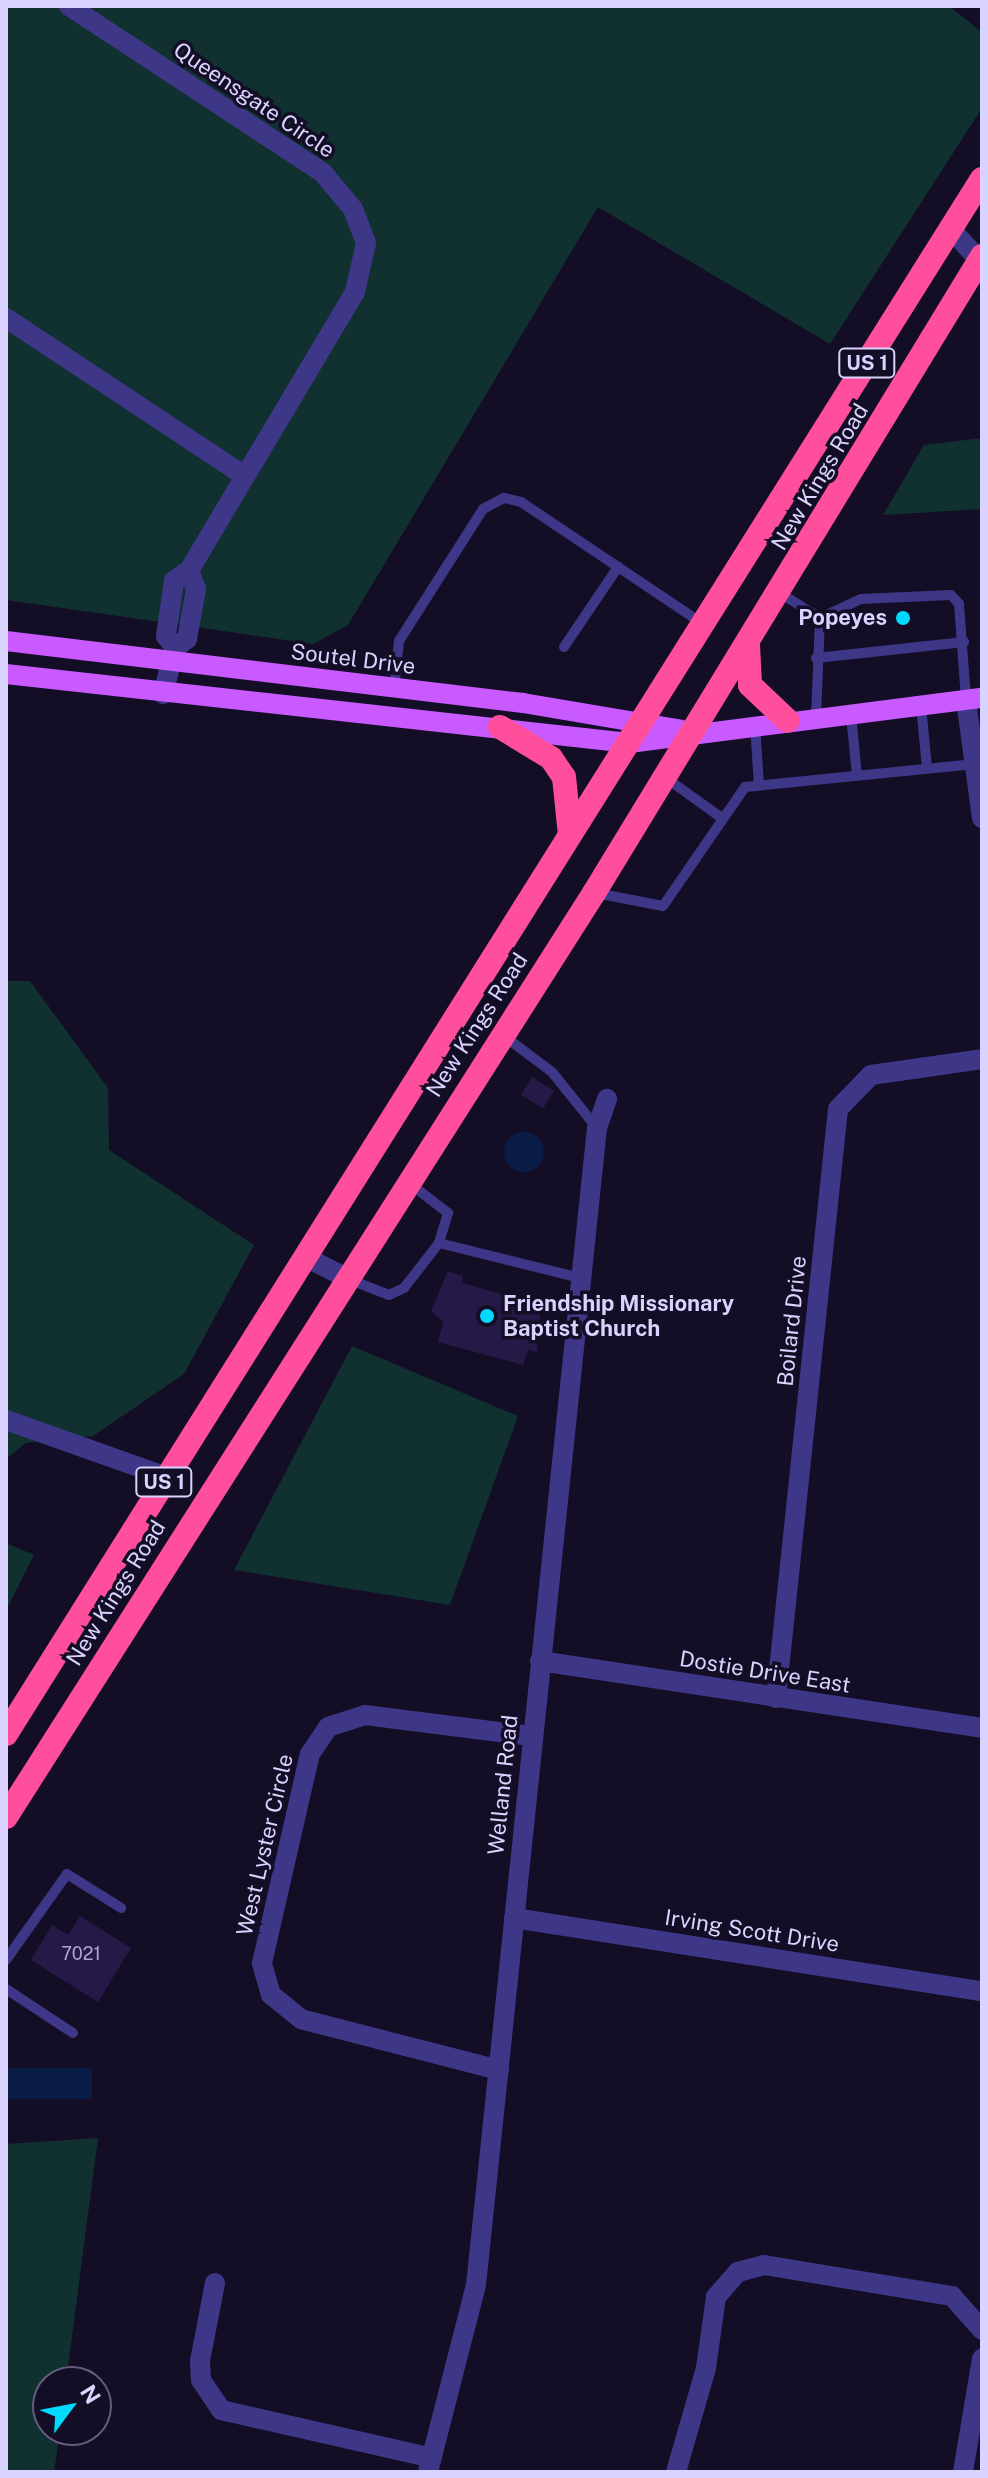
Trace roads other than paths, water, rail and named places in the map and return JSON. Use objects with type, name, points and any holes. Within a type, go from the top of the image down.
[{"type":"highway","name":"New Kings Road","points":[[6,1734],[982,179]]},
{"type":"highway","name":"New Kings Road","points":[[6,1817],[345,1277],[594,893],[981,260]]},
{"type":"highway","points":[[748,645],[750,685],[788,721]]},
{"type":"highway","points":[[500,727],[551,758],[564,777],[570,835]]},
{"type":"main road","name":"Soutel Drive","points":[[6,641],[174,655],[394,688],[642,720],[694,733]]},
{"type":"main road","name":"Soutel Drive","points":[[6,674],[163,694],[500,727],[629,743],[974,699]]},
{"type":"street","name":"Queensgate Circle","points":[[69,6],[323,173],[353,209],[366,243],[355,292],[189,570],[174,581],[166,636],[174,655]]},
{"type":"street","points":[[951,229],[981,260]]},
{"type":"street","points":[[6,318],[243,475]]},
{"type":"street","points":[[163,694],[174,655]]},
{"type":"street","points":[[974,699],[982,818]]},
{"type":"street","name":"Boilard Drive","points":[[776,1698],[838,1109],[871,1075],[982,1059]]},
{"type":"street","name":"Welland Road","points":[[430,2465],[476,2285],[580,1278],[597,1128],[607,1099]]},
{"type":"street","points":[[305,1257],[345,1277]]},
{"type":"street","points":[[6,1420],[167,1477]]},
{"type":"street","name":"Dostie Drive East","points":[[540,1661],[982,1728]]},
{"type":"street","name":"West Lyster Circle","points":[[499,2070],[301,2019],[271,1995],[262,1963],[310,1754],[344,1719],[532,1736]]},
{"type":"street","name":"Irving Scott Drive","points":[[514,1918],[982,1991]]},
{"type":"street","points":[[676,2472],[706,2368],[716,2297],[738,2272],[764,2265],[952,2296],[980,2325]]},
{"type":"street","points":[[215,2283],[200,2361],[201,2380],[221,2410],[430,2465]]},
{"type":"street","points":[[963,2472],[982,2359]]},
{"type":"lane","points":[[394,688],[399,641],[483,509],[504,498],[521,502],[703,624]]},
{"type":"lane","points":[[564,647],[618,567]]},
{"type":"lane","points":[[820,618],[861,599],[941,590],[959,604],[974,699]]},
{"type":"lane","points":[[780,593],[820,618]]},
{"type":"lane","points":[[816,717],[820,618]]},
{"type":"lane","points":[[816,658],[964,642]]},
{"type":"lane","points":[[921,705],[927,769]]},
{"type":"lane","points":[[851,713],[857,776]]},
{"type":"lane","points":[[755,725],[759,786]]},
{"type":"lane","points":[[594,893],[663,906],[719,816],[745,787],[927,769],[977,757]]},
{"type":"lane","points":[[666,778],[719,816]]},
{"type":"lane","points":[[502,1034],[552,1072],[597,1128]]},
{"type":"lane","points":[[345,1277],[389,1295],[404,1288],[439,1243],[448,1213],[407,1181]]},
{"type":"lane","points":[[439,1243],[580,1278]]},
{"type":"lane","points":[[6,1960],[67,1874],[121,1908]]},
{"type":"lane","points":[[6,1989],[73,2033]]},
{"type":"water","points":[[524,1132],[538,1138],[544,1152],[538,1166],[524,1172],[510,1166],[504,1152],[510,1138]]},
{"type":"water","points":[[6,2068],[92,2068],[92,2099],[6,2099]]},
{"type":"place","name":"Popeyes","points":[[903,618]]},
{"type":"place","name":"Friendship Missionary Baptist Church","points":[[487,1316]]}]
